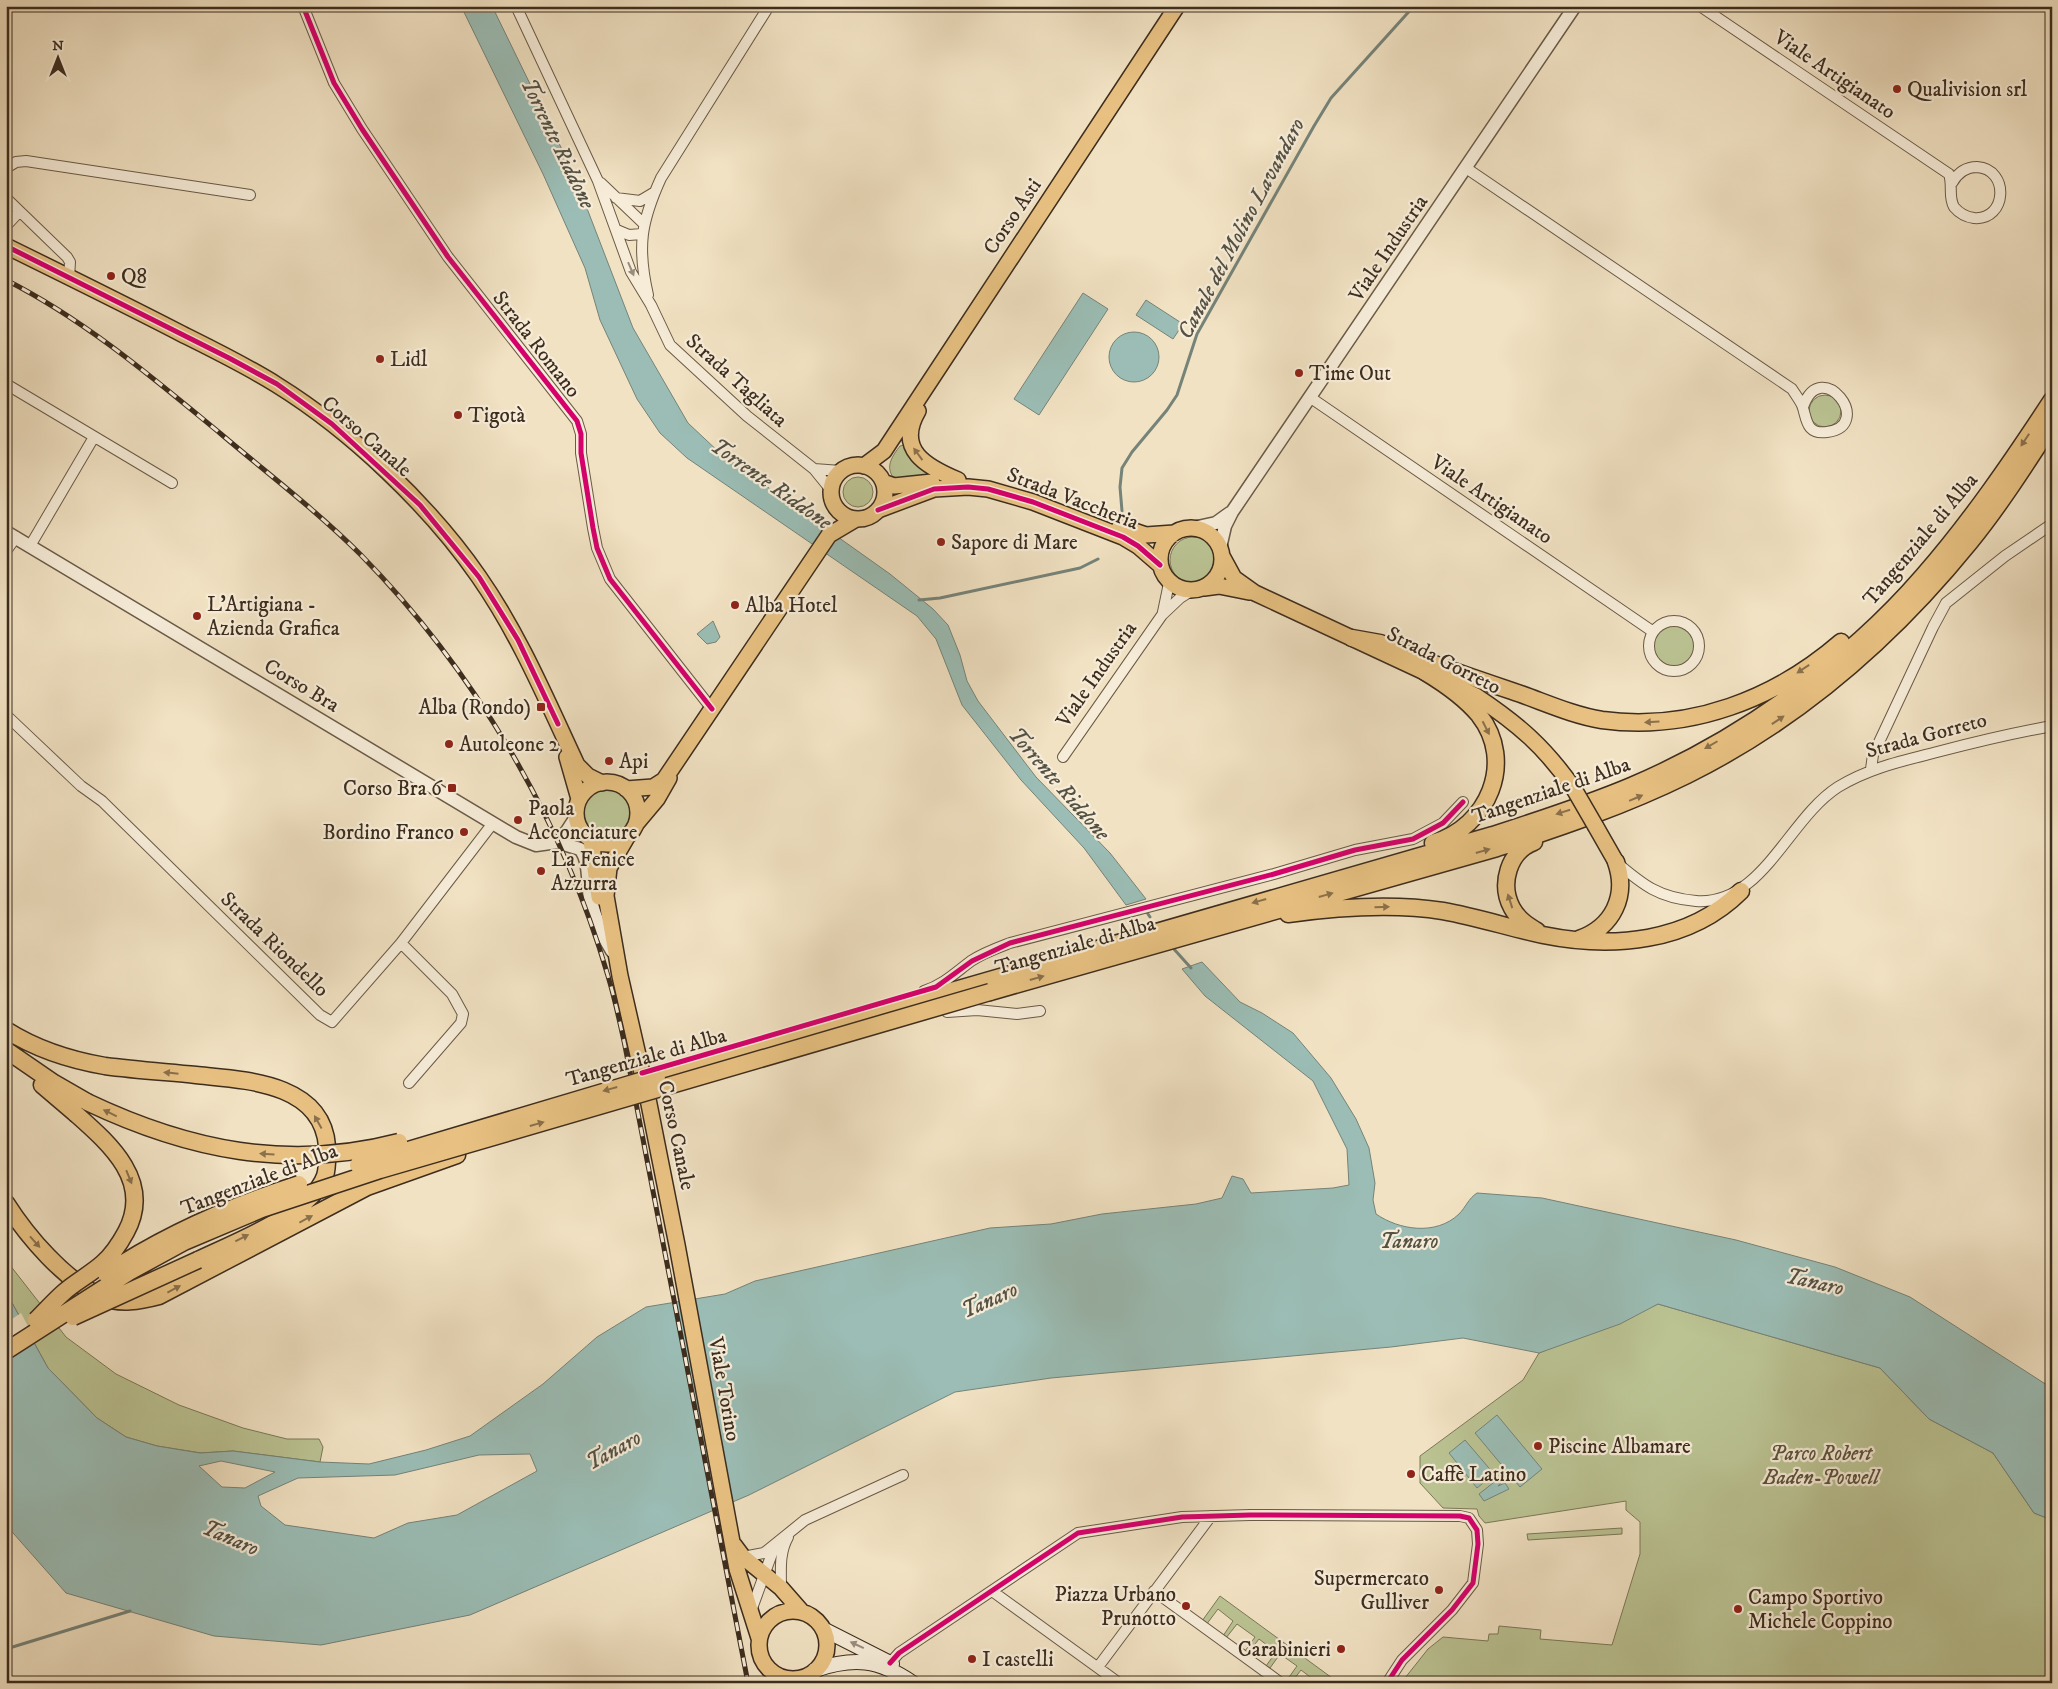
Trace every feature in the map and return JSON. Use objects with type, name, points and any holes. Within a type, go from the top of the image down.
[{"type":"highway","name":"Tangenziale di Alba","points":[[10,1344],[129,1272],[224,1224],[317,1189],[488,1132],[988,986],[1306,888],[1493,834],[1570,810],[1633,785],[1681,762],[1755,719],[1824,670],[1880,621],[1947,548],[1988,495],[2052,400]]},
{"type":"highway","name":"Tangenziale di Alba","points":[[988,986],[1212,927],[1488,850],[1574,823],[1687,775],[1760,732],[1830,683],[1893,628],[1940,578],[1998,505],[2052,424]]},
{"type":"highway","points":[[1352,638],[1380,643],[1558,708],[1602,720],[1646,723],[1687,720],[1729,708],[1788,679],[1834,648],[1947,548]]},
{"type":"highway","points":[[1306,888],[1385,857],[1441,840],[1462,828],[1476,815],[1488,799],[1494,786],[1497,768],[1495,750],[1488,731],[1480,716],[1466,701],[1454,690],[1425,672]]},
{"type":"highway","points":[[1543,935],[1524,923],[1510,906],[1508,892],[1510,865],[1516,853],[1525,846],[1574,823]]},
{"type":"highway","points":[[1578,939],[1598,930],[1613,914],[1620,892],[1616,862]]},
{"type":"highway","points":[[1212,927],[1332,909],[1396,907],[1444,912],[1543,935],[1600,942],[1626,942],[1653,938],[1689,927],[1724,908],[1740,891]]},
{"type":"highway","points":[[6,1030],[28,1042],[76,1060],[106,1066],[262,1082],[290,1093],[311,1109],[321,1126],[327,1143],[325,1176],[315,1192],[298,1210],[198,1260],[10,1344]]},
{"type":"highway","points":[[6,1052],[54,1083],[81,1108],[124,1165],[134,1193],[134,1208],[130,1223],[119,1244],[103,1263],[64,1292],[36,1320]]},
{"type":"highway","points":[[6,1202],[30,1236],[66,1272],[102,1297],[124,1302],[139,1301],[159,1296],[367,1187],[472,1150],[488,1132],[464,1125],[390,1144],[346,1152],[313,1155],[263,1153],[228,1150],[174,1138],[81,1108]]},
{"type":"highway","name":"Tangenziale di Alba","points":[[10,1344],[36,1320],[125,1261],[218,1213],[360,1164],[488,1132]]},
{"type":"main road","name":"Corso Asti","points":[[884,451],[1009,258],[1177,6]]},
{"type":"main road","name":"Corso Canale","points":[[6,246],[277,384],[332,424],[376,462],[420,505],[479,577],[518,640],[577,765],[588,776],[602,783]]},
{"type":"main road","points":[[958,480],[934,469],[920,458],[914,449],[910,431],[913,420],[922,404],[1002,285],[1009,258]]},
{"type":"main road","points":[[830,532],[878,510],[884,497],[882,480],[884,451]]},
{"type":"main road","points":[[864,466],[884,451]]},
{"type":"main road","points":[[686,749],[657,799],[631,831],[614,844],[591,840],[581,831],[576,818],[579,799],[588,788],[602,783],[615,784],[626,789],[653,787],[664,780],[830,532],[832,497],[836,476],[841,471],[856,465],[864,466],[882,480]]},
{"type":"main road","name":"Strada Vaccheria","points":[[882,480],[894,486],[958,480],[988,482],[1030,492],[1092,514],[1136,533],[1158,536],[1174,533]]},
{"type":"main road","name":"Strada Vaccheria","points":[[878,510],[895,502],[934,489],[968,487],[988,489],[1033,502],[1123,538],[1138,546],[1160,565]]},
{"type":"main road","points":[[832,497],[842,515],[856,519]]},
{"type":"main road","points":[[1194,528],[1210,534],[1221,552],[1218,575],[1197,589],[1176,587],[1169,582],[1160,565],[1162,547],[1174,533],[1194,528]]},
{"type":"main road","name":"Strada Gorreto","points":[[1221,552],[1234,578],[1255,593],[1476,696],[1502,713],[1542,746],[1574,789],[1616,862]]},
{"type":"main road","name":"Strada Gorreto","points":[[1197,589],[1219,586],[1255,593]]},
{"type":"main road","name":"Corso Canale","points":[[558,724],[579,799]]},
{"type":"main road","points":[[626,789],[637,806],[631,831]]},
{"type":"main road","name":"Corso Canale","points":[[631,831],[609,868],[606,880],[606,896],[620,976],[648,1099],[677,1244]]},
{"type":"main road","name":"Corso Canale","points":[[591,840],[599,898],[620,976]]},
{"type":"main road","name":"Viale Torino","points":[[677,1244],[728,1525],[737,1568],[759,1638]]},
{"type":"main road","name":"Viale Torino","points":[[732,1542],[743,1557],[764,1572],[802,1612]]},
{"type":"main road","points":[[769,1683],[764,1663],[760,1656],[759,1638],[762,1629],[774,1616],[785,1611],[802,1612],[811,1616],[823,1629],[890,1663],[911,1681]]},
{"type":"main road","points":[[806,1677],[823,1660],[827,1648],[823,1629]]},
{"type":"main road","points":[[764,1663],[780,1676],[792,1679],[806,1677],[839,1662],[851,1661],[882,1667],[911,1681]]},
{"type":"street","name":"Strada Romano","points":[[303,6],[334,83],[362,129],[448,257],[577,422],[581,434],[581,453],[593,528],[598,548],[610,579],[712,709]]},
{"type":"street","name":"Strada Tagliata","points":[[516,6],[598,181],[631,272],[651,306],[670,345],[747,416],[814,469],[832,497]]},
{"type":"street","name":"Strada Tagliata","points":[[651,306],[641,266],[643,229],[655,192],[684,139],[769,6]]},
{"type":"street","name":"Viale Industria","points":[[1221,552],[1225,526],[1232,512],[1576,6]]},
{"type":"street","name":"Viale Artigianato","points":[[1700,6],[1950,178]]},
{"type":"street","points":[[6,168],[16,162],[26,161],[250,195]]},
{"type":"street","points":[[1977,167],[1993,174],[2001,188],[2001,197],[1993,212],[1977,218],[1961,214],[1951,200],[1950,178],[1977,167]]},
{"type":"street","points":[[1466,168],[1792,389],[1803,407],[1805,421],[1816,431],[1830,432],[1842,424],[1846,410],[1842,397],[1830,390],[1792,389]]},
{"type":"street","name":"Strada Tagliata","points":[[598,181],[643,229]]},
{"type":"street","points":[[615,198],[640,201],[655,192]]},
{"type":"street","points":[[6,198],[67,257],[70,262],[69,278]]},
{"type":"street","points":[[6,226],[19,212]]},
{"type":"street","points":[[617,230],[629,234],[643,229]]},
{"type":"street","points":[[6,384],[172,483]]},
{"type":"street","points":[[1803,407],[1805,400],[1815,391]]},
{"type":"street","name":"Viale Artigianato","points":[[1311,398],[1652,631]]},
{"type":"street","points":[[30,546],[94,437]]},
{"type":"street","points":[[814,469],[841,471]]},
{"type":"street","name":"Viale Industria","points":[[1194,528],[1216,523],[1232,512]]},
{"type":"street","points":[[1872,769],[1873,755],[1933,626],[1946,603],[2004,556],[2052,524]]},
{"type":"street","points":[[6,551],[11,535]]},
{"type":"street","name":"Corso Bra","points":[[11,535],[493,823],[536,845],[557,842],[575,846],[584,854],[594,914],[600,930],[612,951]]},
{"type":"street","name":"Viale Industria","points":[[1162,615],[1169,582]]},
{"type":"street","name":"Viale Industria","points":[[1063,757],[1162,615],[1180,598],[1197,589]]},
{"type":"street","points":[[1674,620],[1690,626],[1696,632],[1699,648],[1692,663],[1677,671],[1661,668],[1650,656],[1649,639],[1652,631],[1658,625],[1674,620]]},
{"type":"street","name":"Strada Riondello","points":[[6,715],[80,786],[102,801],[320,1015],[332,1022],[401,943],[493,823]]},
{"type":"street","name":"Strada Gorreto","points":[[1616,862],[1652,890],[1675,899],[1700,901],[1718,899],[1740,891],[1760,872],[1810,809],[1837,788],[1872,769],[1989,739],[2052,726]]},
{"type":"street","points":[[642,1073],[936,987],[991,950],[1129,910],[1265,876],[1355,850],[1413,839],[1443,824],[1464,802]]},
{"type":"street","points":[[557,842],[576,818]]},
{"type":"street","points":[[401,943],[452,994],[463,1014],[460,1023],[409,1084]]},
{"type":"street","points":[[648,1099],[941,1013],[957,1010],[1017,1014],[1040,1011]]},
{"type":"street","points":[[743,1557],[764,1553],[774,1547],[805,1520],[903,1475]]},
{"type":"street","points":[[890,1663],[899,1653],[1078,1532],[1153,1521],[1211,1516],[1385,1514],[1460,1516],[1469,1518],[1476,1530],[1478,1544],[1473,1583],[1442,1620],[1402,1660],[1387,1683]]},
{"type":"street","points":[[1098,1667],[1211,1516]]},
{"type":"street","points":[[781,1588],[782,1549],[794,1528]]},
{"type":"street","points":[[751,1611],[774,1547]]},
{"type":"street","points":[[992,1591],[1119,1683]]},
{"type":"street","points":[[1154,1591],[1281,1683]]},
{"type":"green space","points":[[1825,395],[1831,396],[1836,400],[1840,405],[1840,417],[1836,422],[1831,426],[1825,427],[1819,426],[1814,422],[1810,417],[1809,411],[1810,405],[1814,400],[1819,396]]},
{"type":"green space","points":[[908,444],[939,474],[909,482],[893,477],[890,465],[893,457],[900,446]]},
{"type":"green space","points":[[858,477],[869,481],[873,492],[869,503],[858,507],[847,503],[843,492],[847,481]]},
{"type":"green space","points":[[1193,537],[1206,541],[1212,547],[1216,560],[1212,573],[1206,579],[1193,583],[1180,579],[1174,573],[1170,560],[1174,547],[1180,541]]},
{"type":"green space","points":[[1675,623],[1688,627],[1694,633],[1698,646],[1694,659],[1688,665],[1675,669],[1662,665],[1656,659],[1652,646],[1656,633],[1662,627]]},
{"type":"green space","points":[[602,788],[612,788],[625,795],[632,808],[632,818],[625,831],[612,838],[602,838],[593,834],[586,827],[582,818],[582,808],[586,799],[593,792]]},
{"type":"green space","points":[[6,1260],[66,1337],[116,1374],[179,1405],[243,1428],[287,1439],[319,1439],[323,1447],[320,1462],[233,1451],[201,1453],[157,1446],[126,1437],[97,1418],[48,1368],[6,1292]]},
{"type":"green space","name":"Parco Robert Baden-Powell","points":[[1658,1304],[1880,1368],[1929,1419],[1993,1453],[2034,1513],[2052,1520],[2052,1683],[1401,1683],[1428,1649],[1443,1637],[1488,1641],[1489,1634],[1498,1634],[1499,1626],[1541,1630],[1540,1639],[1612,1645],[1640,1554],[1640,1522],[1626,1510],[1626,1501],[1485,1523],[1479,1516],[1477,1509],[1443,1508],[1420,1483],[1420,1456],[1523,1380],[1539,1353]]},
{"type":"green space","points":[[1622,1528],[1622,1534],[1528,1540],[1527,1534]]},
{"type":"green space","points":[[1220,1596],[1339,1683],[1318,1683],[1301,1670],[1291,1683],[1287,1680],[1297,1666],[1280,1654],[1270,1668],[1266,1666],[1276,1652],[1259,1639],[1248,1653],[1245,1651],[1255,1637],[1237,1624],[1226,1638],[1223,1636],[1233,1621],[1218,1609],[1206,1625],[1202,1621]]},
{"type":"water","points":[[461,6],[492,6],[573,172],[633,328],[688,423],[721,454],[890,574],[933,609],[948,625],[960,655],[967,681],[978,701],[1036,777],[1110,853],[1146,899],[1126,905],[1084,848],[1021,780],[962,705],[936,639],[917,616],[687,458],[660,433],[637,399],[600,320],[585,268],[543,174]]},
{"type":"water","points":[[1083,293],[1108,309],[1039,415],[1014,399]]},
{"type":"water","points":[[1146,300],[1183,324],[1173,339],[1136,315]]},
{"type":"water","points":[[1129,332],[1139,332],[1152,339],[1159,352],[1159,362],[1152,375],[1139,382],[1129,382],[1120,378],[1113,371],[1109,362],[1109,352],[1113,343],[1120,336]]},
{"type":"water","points":[[713,621],[720,637],[716,642],[707,644],[697,634]]},
{"type":"water","name":"Tanaro","points":[[1202,962],[1240,1002],[1262,1013],[1293,1033],[1331,1078],[1356,1119],[1369,1148],[1375,1183],[1373,1200],[1376,1214],[1395,1224],[1418,1228],[1440,1226],[1459,1214],[1477,1193],[1542,1198],[1736,1240],[1835,1267],[1910,1297],[2047,1385],[2047,1411],[2052,1416],[2052,1520],[2034,1513],[1993,1453],[1929,1419],[1880,1368],[1658,1304],[1620,1324],[1539,1353],[1463,1338],[1391,1347],[1051,1378],[955,1392],[749,1495],[470,1615],[321,1645],[214,1636],[66,1593],[6,1525],[6,1292],[48,1368],[97,1418],[126,1437],[157,1446],[200,1453],[233,1451],[320,1462],[369,1464],[426,1450],[470,1436],[543,1384],[597,1337],[646,1307],[725,1294],[755,1281],[990,1228],[1051,1224],[1102,1214],[1196,1204],[1222,1198],[1232,1176],[1243,1179],[1251,1193],[1333,1188],[1349,1185],[1347,1149],[1313,1081],[1205,996],[1182,969]],"holes":[[[530,1454],[537,1471],[457,1515],[408,1523],[374,1538],[285,1525],[261,1506],[258,1496],[298,1478],[395,1475],[479,1455]],[[221,1461],[275,1472],[245,1488],[222,1487],[199,1466]]]},
{"type":"water","points":[[1497,1415],[1542,1469],[1520,1487],[1475,1433]]},
{"type":"water","points":[[1465,1440],[1494,1474],[1477,1488],[1449,1453]]},
{"type":"water","points":[[1498,1479],[1501,1483],[1498,1486],[1505,1483],[1509,1489],[1484,1501],[1479,1494]]},
{"type":"pier","points":[[21,1313],[36,1341],[6,1362],[6,1323]]},
{"type":"waterway","name":"Canale del Molino Lavandaro","points":[[1122,511],[1120,487],[1122,468],[1132,452],[1177,395],[1197,334],[1314,126],[1331,98],[1414,6]]},
{"type":"waterway","name":"Canale del Molino Lavandaro","points":[[919,600],[940,598],[1080,568],[1098,559]]},
{"type":"waterway","name":"Torrente Riddone","points":[[1146,911],[1150,917]]},
{"type":"waterway","name":"Torrente Riddone","points":[[1173,948],[1191,968]]},
{"type":"waterway","points":[[6,1649],[130,1611]]},
{"type":"railway","points":[[6,280],[63,313],[144,371],[292,492],[360,554],[402,599],[441,647],[477,698],[510,750],[540,804],[566,860],[589,918],[617,1011],[748,1683]]},
{"type":"cycle path","points":[[303,6],[334,83],[362,129],[448,257],[577,421],[581,434],[581,453],[597,548],[610,579],[712,709]]},
{"type":"cycle path","points":[[6,246],[277,384],[332,424],[420,505],[479,577],[518,640],[558,724]]},
{"type":"cycle path","points":[[878,510],[934,489],[968,487],[988,489],[1033,502],[1123,537],[1138,546],[1160,565]]},
{"type":"cycle path","points":[[642,1073],[936,987],[972,961],[1010,943],[1274,874],[1355,850],[1413,839],[1443,823],[1463,802]]},
{"type":"cycle path","points":[[890,1663],[899,1653],[1078,1533],[1182,1517],[1250,1515],[1460,1516],[1469,1518],[1477,1530],[1478,1544],[1473,1583],[1452,1610],[1402,1660],[1387,1683]]},
{"type":"place","name":"Qualivision srl","points":[[1897,89]]},
{"type":"place","name":"Q8","points":[[111,276]]},
{"type":"place","name":"Lidl","points":[[380,359]]},
{"type":"place","name":"Time Out","points":[[1299,373]]},
{"type":"place","name":"Tigotà","points":[[458,415]]},
{"type":"place","name":"Sapore di Mare","points":[[941,542]]},
{"type":"place","name":"Alba Hotel","points":[[735,605]]},
{"type":"place","name":"L'Artigiana - Azienda Grafica","points":[[197,616]]},
{"type":"place","name":"Alba (Rondo)","points":[[541,707]]},
{"type":"place","name":"Autoleone 2","points":[[449,744]]},
{"type":"place","name":"Api","points":[[609,761]]},
{"type":"place","name":"Corso Bra 6","points":[[452,788]]},
{"type":"place","name":"Paola Acconciature","points":[[518,820]]},
{"type":"place","name":"Bordino Franco","points":[[464,832]]},
{"type":"place","name":"La Fenice Azzurra","points":[[541,871]]},
{"type":"place","name":"Piscine Albamare","points":[[1538,1446]]},
{"type":"place","name":"Caffè Latino","points":[[1411,1474]]},
{"type":"place","name":"Supermercato Gulliver","points":[[1439,1590]]},
{"type":"place","name":"Piazza Urbano Prunotto","points":[[1186,1606]]},
{"type":"place","name":"Campo Sportivo Michele Coppino","points":[[1738,1609]]},
{"type":"place","name":"Carabinieri","points":[[1341,1649]]},
{"type":"place","name":"I castelli","points":[[972,1659]]}]
